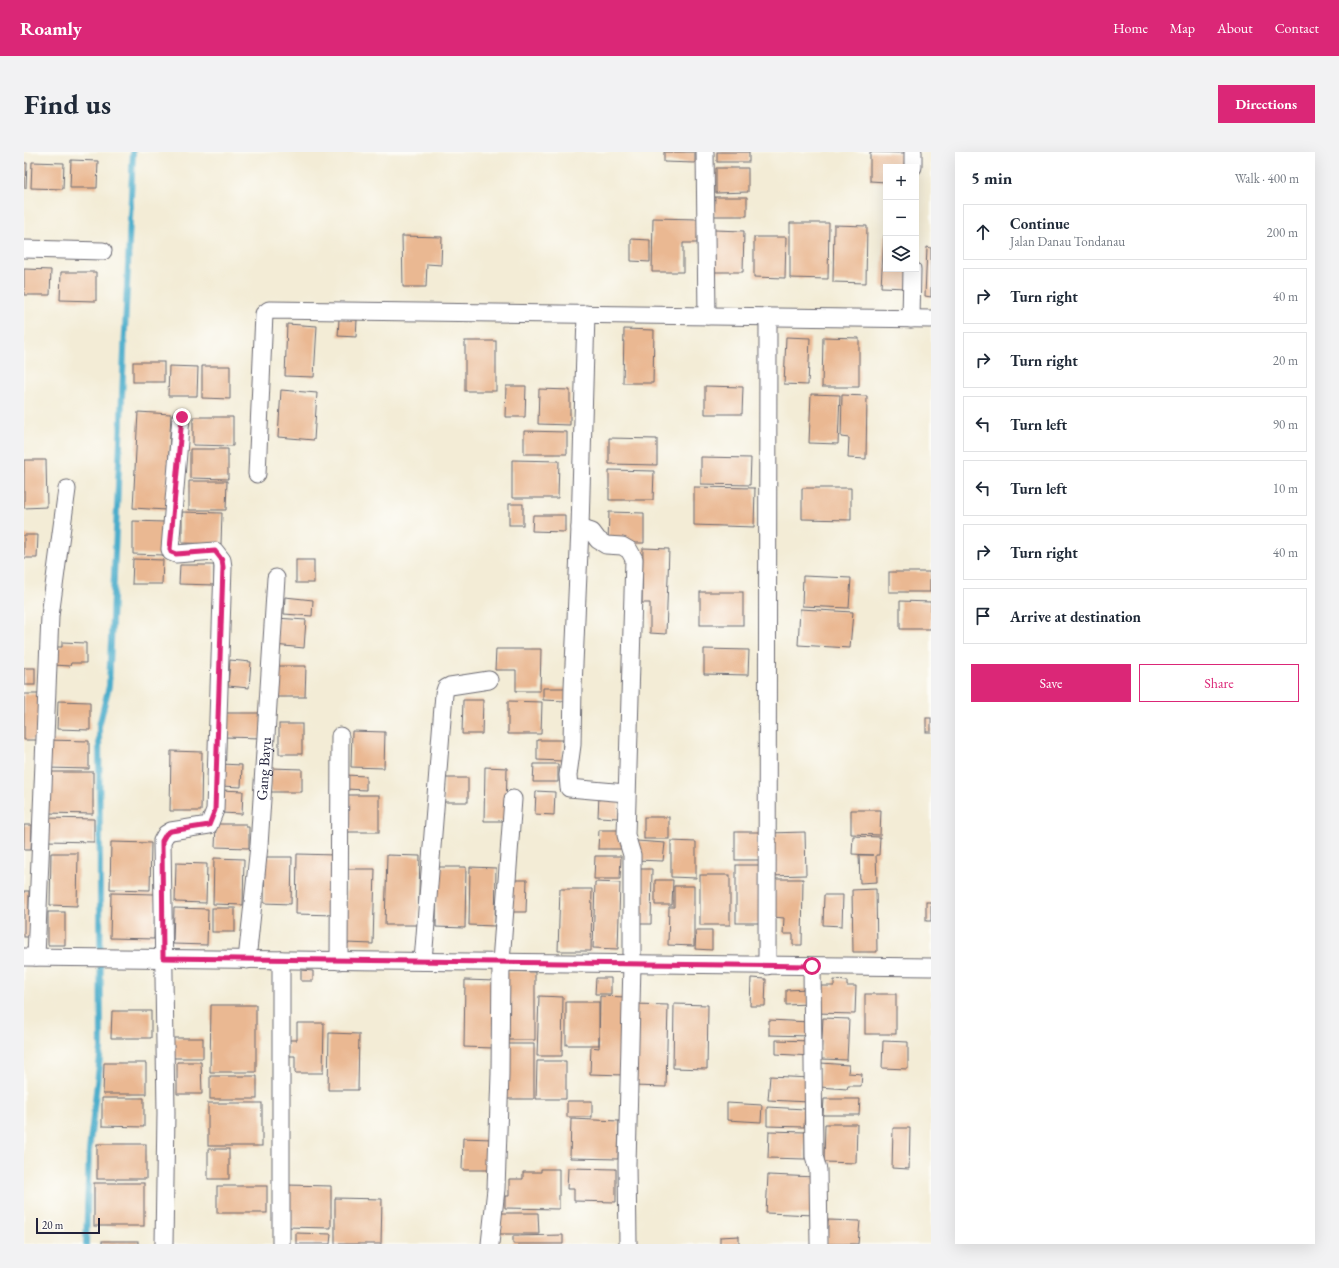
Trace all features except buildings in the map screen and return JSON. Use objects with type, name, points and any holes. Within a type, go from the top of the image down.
[{"type":"street","points":[[705,152],[707,316]]},
{"type":"street","points":[[913,152],[913,164]]},
{"type":"street","points":[[24,249],[103,251]]},
{"type":"street","points":[[911,319],[912,272]]},
{"type":"street","points":[[257,474],[264,314],[270,310],[931,319]]},
{"type":"street","points":[[586,314],[580,528],[572,745],[568,776],[569,788],[626,793]]},
{"type":"street","points":[[767,966],[768,317]]},
{"type":"street","points":[[164,1244],[166,1113],[162,841],[166,834],[171,831],[209,825],[215,810],[223,567],[222,560],[215,551],[176,554],[171,552],[170,549],[182,417]]},
{"type":"street","points":[[67,489],[50,616],[30,957],[931,967]]},
{"type":"street","points":[[580,528],[592,532],[598,540],[606,546],[622,546],[629,550],[634,559],[626,793],[626,835],[632,855],[632,964],[627,1164],[628,1244]]},
{"type":"street","name":"Gang Bayu","points":[[247,960],[259,846],[276,578]]},
{"type":"street","points":[[423,961],[444,694],[446,688],[450,686],[489,680]]},
{"type":"street","points":[[339,960],[340,736]]},
{"type":"street","points":[[490,1244],[496,1189],[500,1074],[501,962],[513,799]]},
{"type":"street","points":[[281,1244],[282,960]]},
{"type":"street","points":[[812,966],[814,1156],[818,1170],[819,1244]]},
{"type":"waterway","points":[[86,1244],[89,1151],[101,1049],[99,726],[109,686],[133,152]]},
{"type":"route","points":[[182,417],[170,549],[171,552],[176,554],[215,551],[222,560],[223,567],[215,810],[209,825],[171,831],[166,834],[162,841],[163,958],[812,966]]}]
